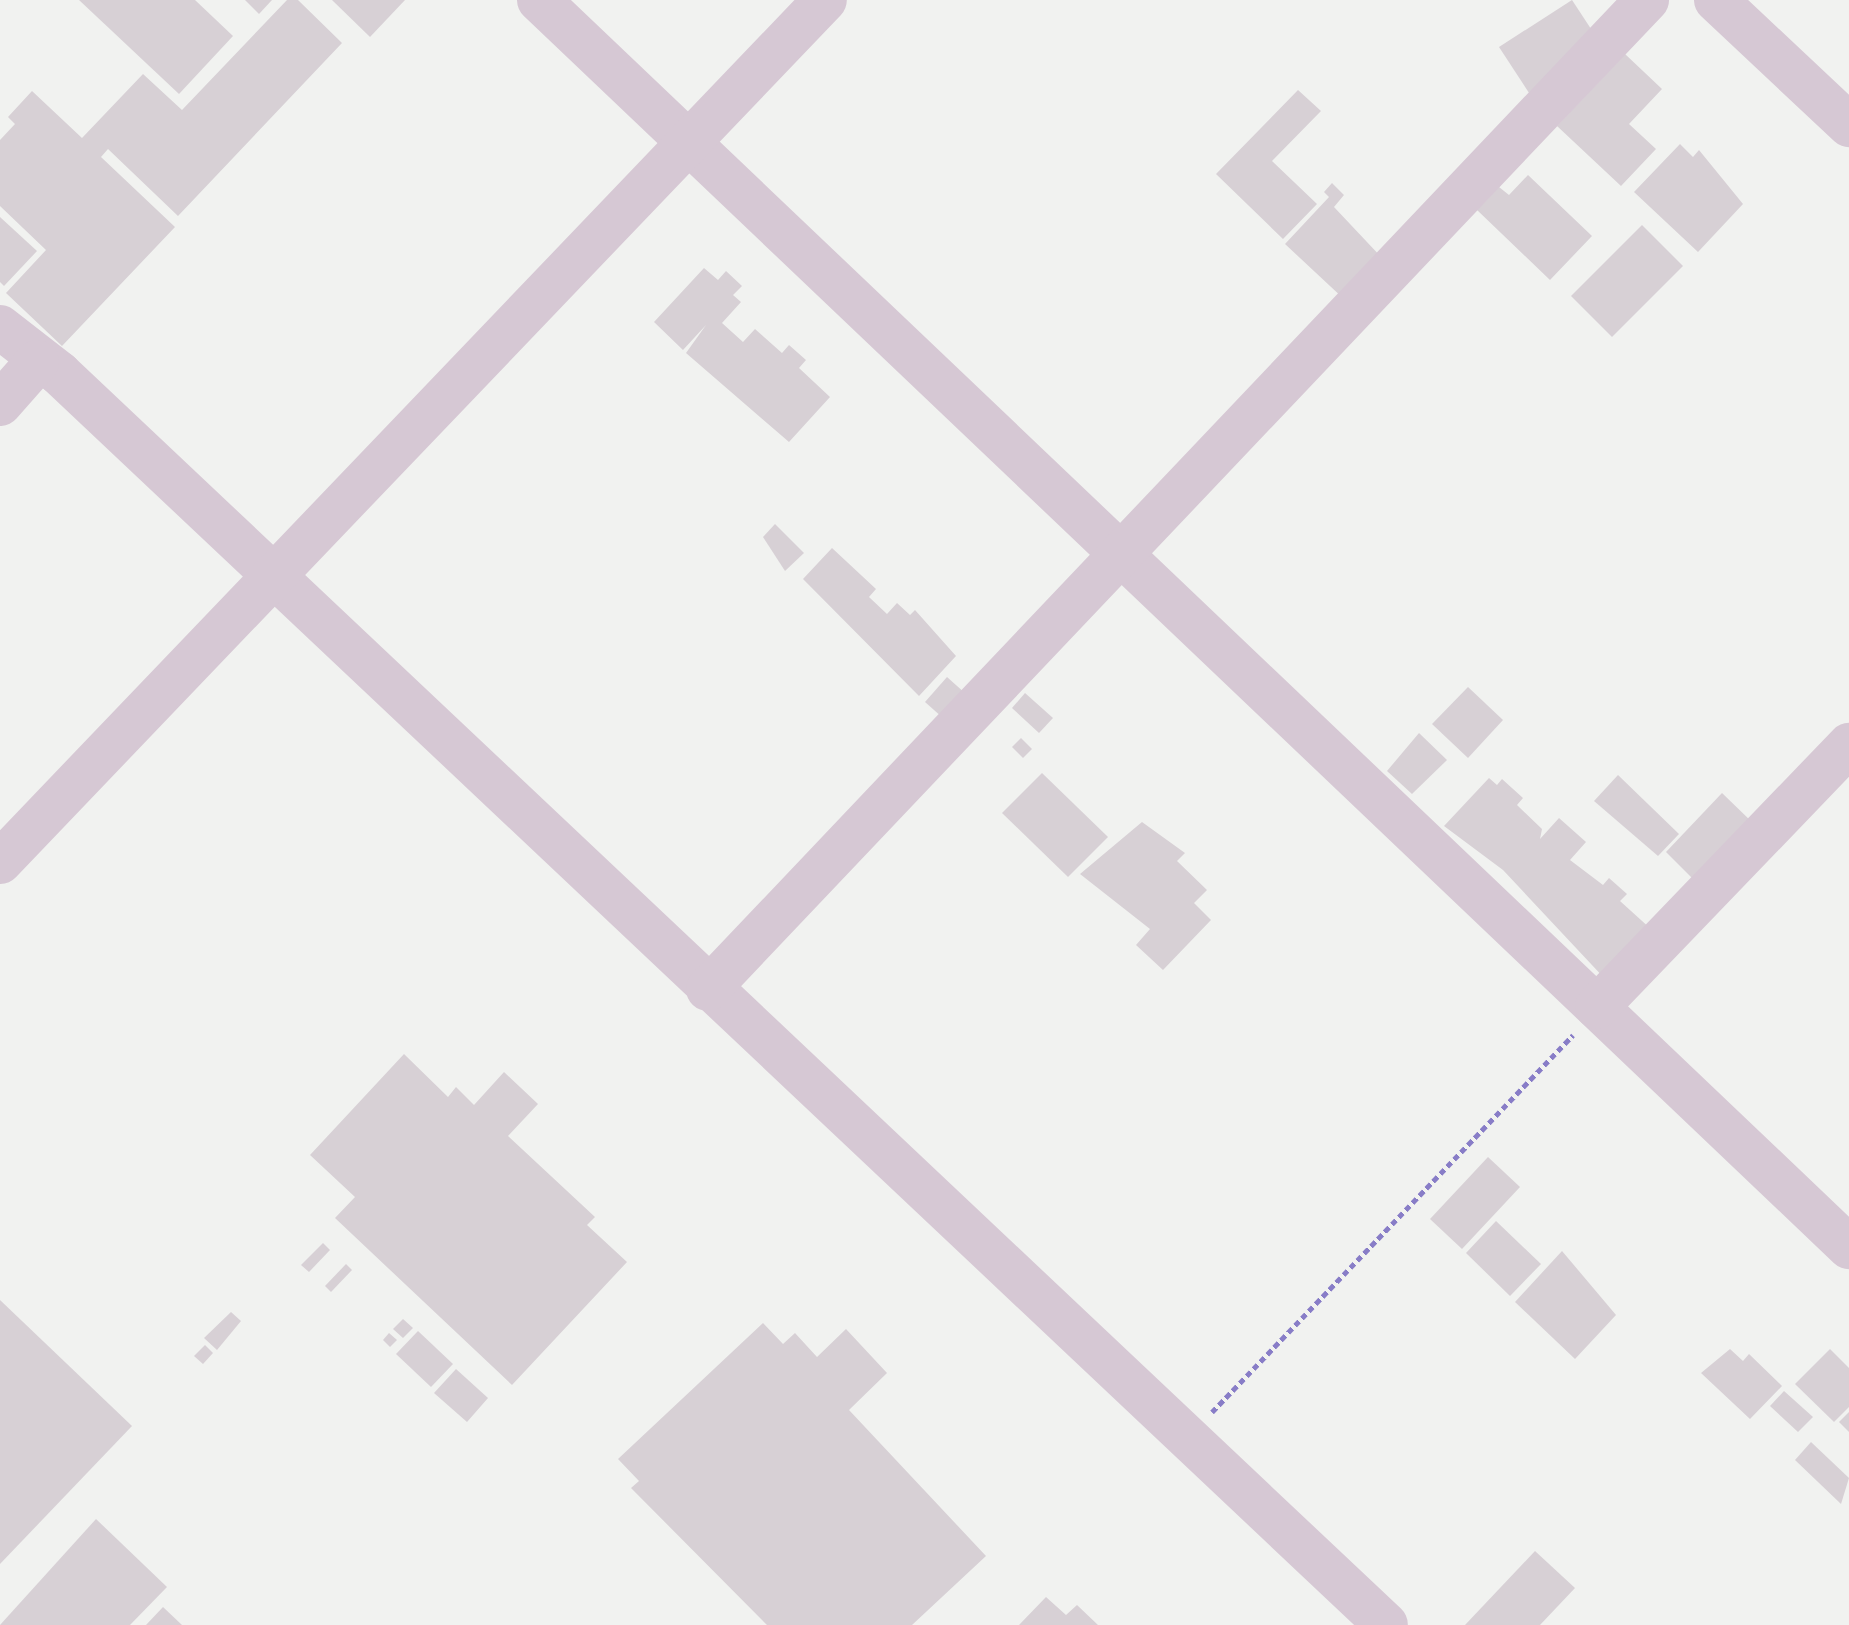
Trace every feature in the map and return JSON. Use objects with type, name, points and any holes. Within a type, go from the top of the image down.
[{"type":"street","points":[[539,0],[1849,1247]]},
{"type":"street","points":[[0,862],[825,0]]},
{"type":"street","points":[[708,989],[1120,551],[1647,0]]},
{"type":"street","points":[[1716,0],[1844,109]]},
{"type":"street","points":[[0,327],[37,362],[59,373],[708,989],[1386,1625]]},
{"type":"street","points":[[0,404],[37,362]]},
{"type":"street","points":[[1597,1007],[1849,745]]},
{"type":"path","points":[[1186,1439],[1597,1007]]},
{"type":"building","points":[[79,0],[195,0],[233,36],[179,94]]},
{"type":"building","points":[[245,0],[272,0],[259,14]]},
{"type":"building","points":[[287,0],[298,0],[342,43],[178,216],[108,149],[101,157],[175,227],[62,346],[6,293],[46,250],[0,206],[0,140],[15,124],[8,117],[32,91],[82,138],[143,74],[182,110]]},
{"type":"building","points":[[332,0],[405,0],[370,37]]},
{"type":"building","points":[[1572,0],[1595,35],[1533,99],[1499,47]]},
{"type":"building","points":[[1625,54],[1662,89],[1629,124],[1656,149],[1621,186],[1557,126]]},
{"type":"building","points":[[1298,90],[1321,111],[1272,161],[1317,204],[1283,239],[1216,174]]},
{"type":"building","points":[[1680,144],[1693,157],[1699,150],[1743,204],[1698,252],[1634,192]]},
{"type":"building","points":[[1528,175],[1592,236],[1550,280],[1477,210],[1499,187],[1509,195]]},
{"type":"building","points":[[1332,183],[1344,195],[1334,207],[1383,259],[1345,300],[1285,244],[1329,197],[1324,192]]},
{"type":"building","points":[[0,217],[37,251],[4,286],[0,282]]},
{"type":"building","points":[[1642,225],[1683,266],[1612,337],[1571,296]]},
{"type":"building","points":[[704,268],[718,280],[726,271],[742,286],[733,295],[741,302],[722,323],[743,342],[755,329],[782,353],[789,345],[806,360],[799,368],[830,397],[789,442],[686,353],[706,325],[683,350],[654,322]]},
{"type":"building","points":[[775,524],[804,553],[785,571],[763,537]]},
{"type":"building","points":[[832,548],[876,589],[869,597],[887,614],[897,603],[910,615],[915,610],[956,656],[919,696],[803,579]]},
{"type":"building","points":[[947,677],[966,694],[943,718],[925,702]]},
{"type":"building","points":[[1468,687],[1503,720],[1468,758],[1432,724]]},
{"type":"building","points":[[1025,693],[1053,718],[1039,733],[1012,708]]},
{"type":"building","points":[[1419,733],[1447,760],[1412,794],[1387,771]]},
{"type":"building","points":[[1021,738],[1032,749],[1023,758],[1012,747]]},
{"type":"building","points":[[1042,773],[1108,837],[1068,877],[1002,813]]},
{"type":"building","points":[[1618,775],[1679,834],[1658,856],[1594,801]]},
{"type":"building","points":[[1489,778],[1497,785],[1502,779],[1523,798],[1517,805],[1542,829],[1540,839],[1559,818],[1586,842],[1570,860],[1603,885],[1609,878],[1627,894],[1620,901],[1652,930],[1606,980],[1503,870],[1444,826]]},
{"type":"building","points":[[1722,793],[1753,823],[1696,882],[1666,852]]},
{"type":"building","points":[[1142,822],[1185,853],[1177,861],[1207,890],[1194,903],[1211,920],[1163,970],[1136,945],[1150,929],[1080,874]]},
{"type":"building","points":[[404,1054],[448,1097],[456,1087],[474,1105],[504,1072],[538,1104],[508,1136],[595,1217],[587,1225],[627,1262],[512,1385],[335,1218],[355,1197],[310,1155]]},
{"type":"building","points":[[1488,1157],[1520,1187],[1462,1249],[1430,1219]]},
{"type":"building","points":[[1496,1221],[1541,1264],[1510,1296],[1466,1253]]},
{"type":"building","points":[[323,1243],[330,1250],[309,1272],[301,1265]]},
{"type":"building","points":[[1562,1251],[1616,1315],[1575,1359],[1515,1302]]},
{"type":"building","points":[[346,1264],[352,1270],[331,1292],[325,1286]]},
{"type":"building","points":[[0,1300],[132,1426],[0,1564]]},
{"type":"building","points":[[231,1312],[241,1321],[217,1350],[204,1338]]},
{"type":"building","points":[[403,1319],[413,1328],[403,1338],[393,1329]]},
{"type":"building","points":[[763,1323],[783,1344],[795,1333],[817,1357],[846,1329],[887,1373],[849,1410],[986,1556],[912,1625],[767,1625],[631,1488],[639,1481],[618,1459]]},
{"type":"building","points":[[418,1331],[453,1364],[431,1387],[396,1354]]},
{"type":"building","points":[[389,1333],[397,1340],[390,1347],[383,1340]]},
{"type":"building","points":[[205,1345],[213,1353],[203,1364],[194,1356]]},
{"type":"building","points":[[1730,1349],[1743,1361],[1749,1354],[1782,1386],[1750,1419],[1701,1373]]},
{"type":"building","points":[[1830,1349],[1849,1368],[1849,1407],[1834,1422],[1795,1384]]},
{"type":"building","points":[[456,1369],[488,1398],[467,1422],[434,1393]]},
{"type":"building","points":[[1784,1391],[1813,1417],[1798,1432],[1770,1406]]},
{"type":"building","points":[[1849,1412],[1849,1432],[1839,1422]]},
{"type":"building","points":[[1811,1442],[1849,1478],[1841,1504],[1795,1460]]},
{"type":"building","points":[[96,1519],[167,1587],[130,1625],[0,1625]]},
{"type":"building","points":[[1535,1551],[1575,1588],[1540,1625],[1465,1625]]},
{"type":"building","points":[[1046,1597],[1066,1615],[1077,1605],[1098,1625],[1019,1625]]},
{"type":"building","points":[[163,1607],[182,1625],[146,1625]]}]
